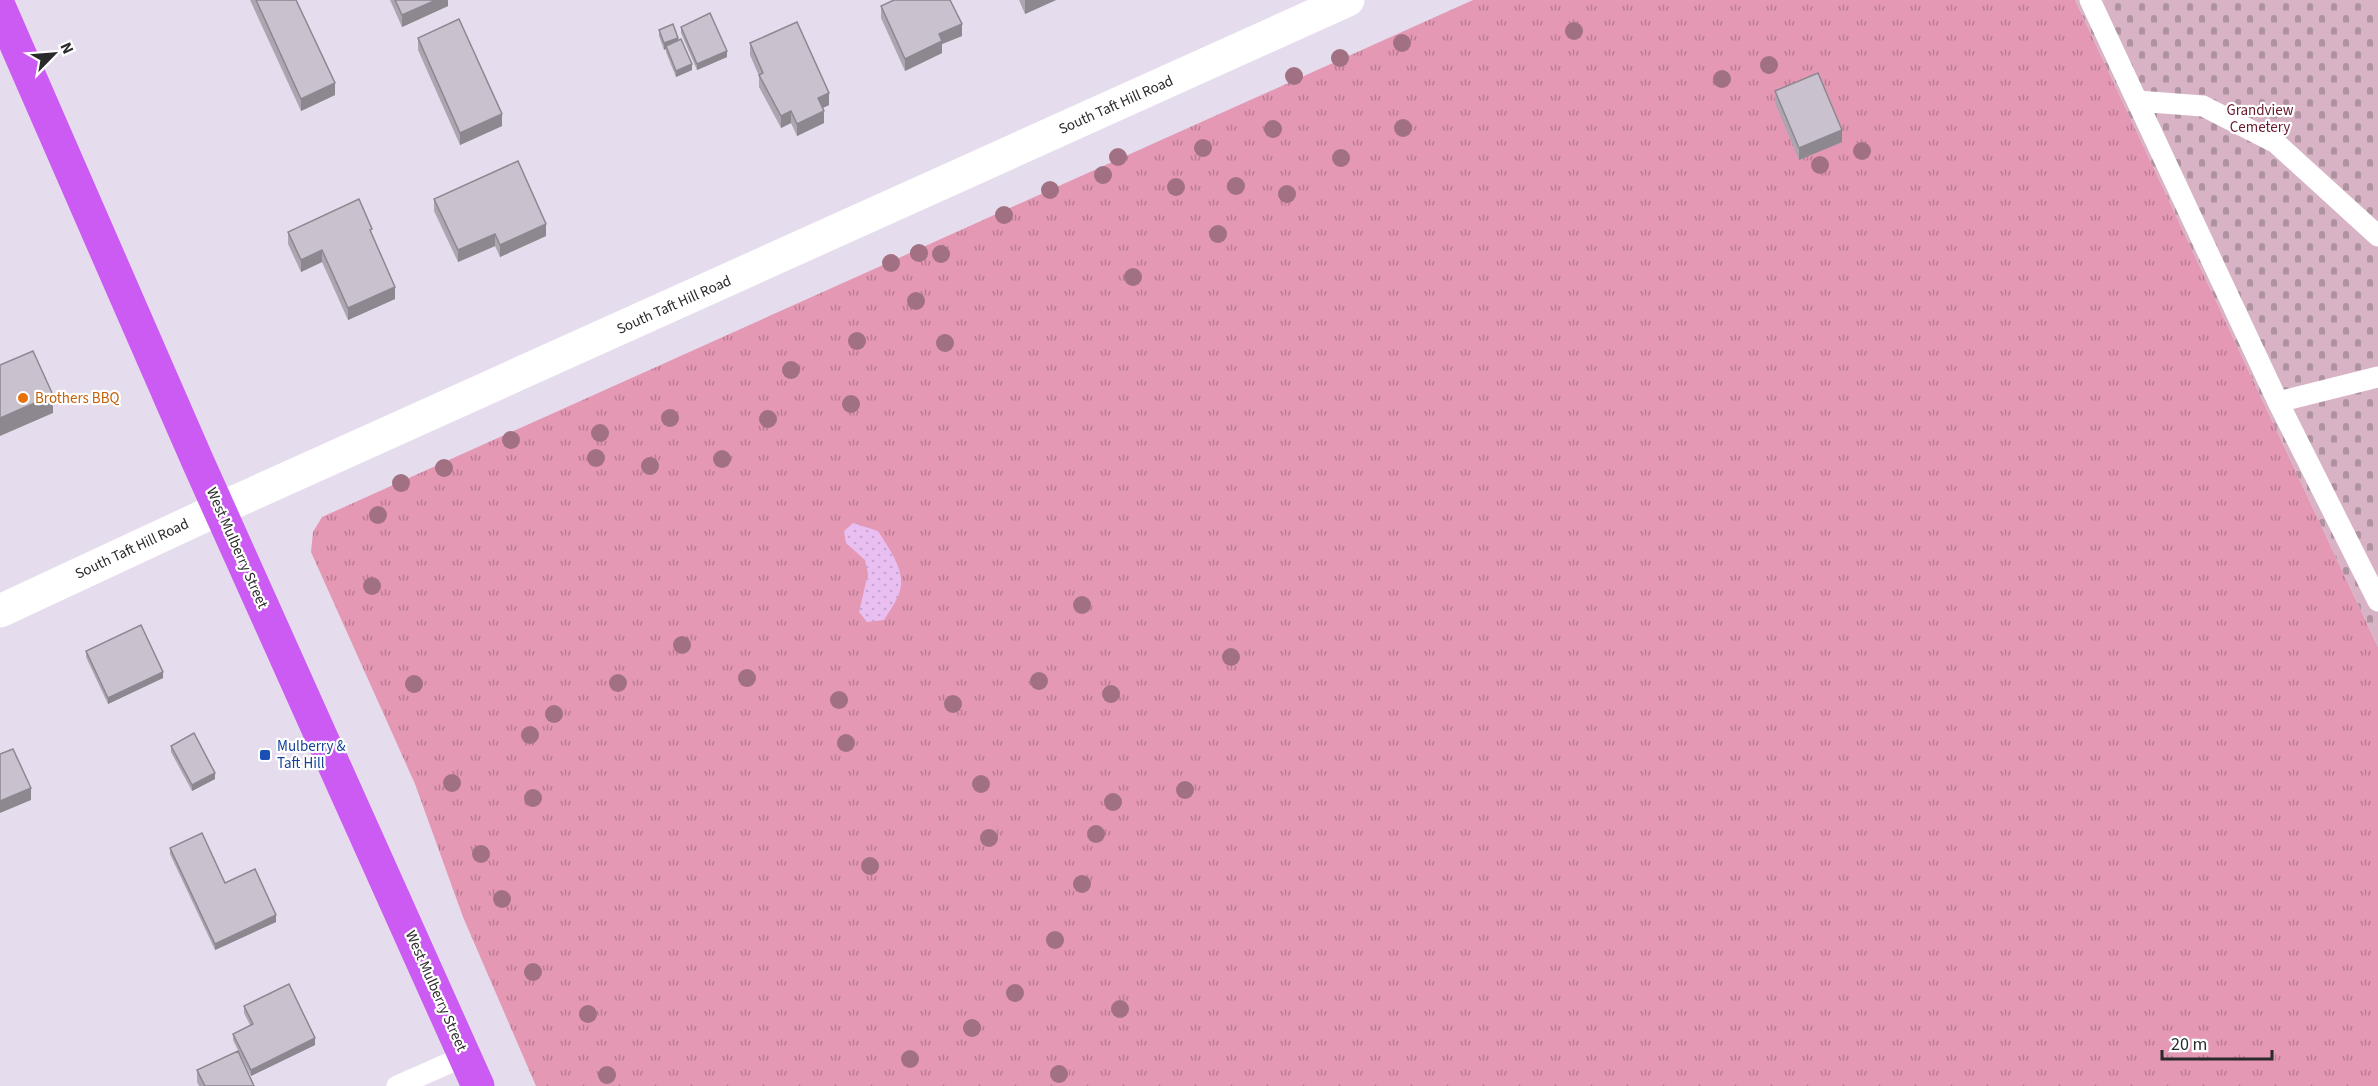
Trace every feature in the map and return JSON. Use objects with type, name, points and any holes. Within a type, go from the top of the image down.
[{"type":"main road","name":"South Taft Hill Road","points":[[0,611],[219,509],[1348,0]]},
{"type":"main road","name":"West Mulberry Street","points":[[0,8],[219,509],[478,1086]]},
{"type":"lane","points":[[2090,0],[2278,402],[2378,601]]},
{"type":"lane","points":[[2137,101],[2203,106],[2276,143],[2378,237]]},
{"type":"lane","points":[[2278,402],[2378,377]]},
{"type":"lane","points":[[397,1086],[465,1056]]},
{"type":"green space","points":[[1473,0],[2075,0],[2378,647],[2378,1086],[536,1086],[463,917],[415,784],[311,552],[313,532],[322,517]]},
{"type":"green space","name":"Grandview Cemetery","points":[[2075,0],[2378,0],[2378,647]]},
{"type":"sand","points":[[853,523],[878,531],[894,556],[900,571],[899,594],[884,620],[867,622],[859,612],[868,574],[865,560],[846,543],[844,531]]},
{"type":"building","points":[[256,0],[296,0],[335,83],[301,99]]},
{"type":"building","points":[[395,0],[436,0],[402,15]]},
{"type":"building","points":[[894,0],[950,0],[962,24],[939,34],[942,41],[905,59],[881,6]]},
{"type":"building","points":[[710,13],[727,51],[697,64],[681,27]]},
{"type":"building","points":[[459,19],[502,114],[460,133],[418,38]]},
{"type":"building","points":[[797,22],[829,93],[818,98],[824,111],[797,124],[791,111],[781,116],[759,75],[763,73],[750,43]]},
{"type":"building","points":[[673,24],[678,38],[664,43],[659,30]]},
{"type":"building","points":[[681,39],[692,64],[676,71],[666,46]]},
{"type":"building","points":[[1818,73],[1842,130],[1799,148],[1775,91]]},
{"type":"building","points":[[518,161],[546,224],[500,245],[495,234],[458,250],[434,199]]},
{"type":"building","points":[[359,199],[395,287],[348,308],[322,250],[301,260],[288,232]]},
{"type":"building","name":"Brothers BBQ","points":[[33,351],[53,395],[0,418],[0,365]]},
{"type":"building","points":[[141,625],[163,672],[108,698],[86,651]]},
{"type":"building","points":[[194,733],[215,773],[192,785],[171,746]]},
{"type":"building","points":[[13,749],[31,788],[0,801],[0,754]]},
{"type":"building","points":[[202,833],[225,883],[255,869],[276,915],[215,944],[170,848]]},
{"type":"building","points":[[289,984],[315,1038],[251,1070],[233,1034],[253,1024],[244,1006]]},
{"type":"building","points":[[238,1051],[254,1086],[205,1086],[197,1070]]},
{"type":"place","name":"Brothers BBQ","points":[[23,398]]},
{"type":"place","name":"Mulberry & Taft Hill","points":[[265,755]]}]
